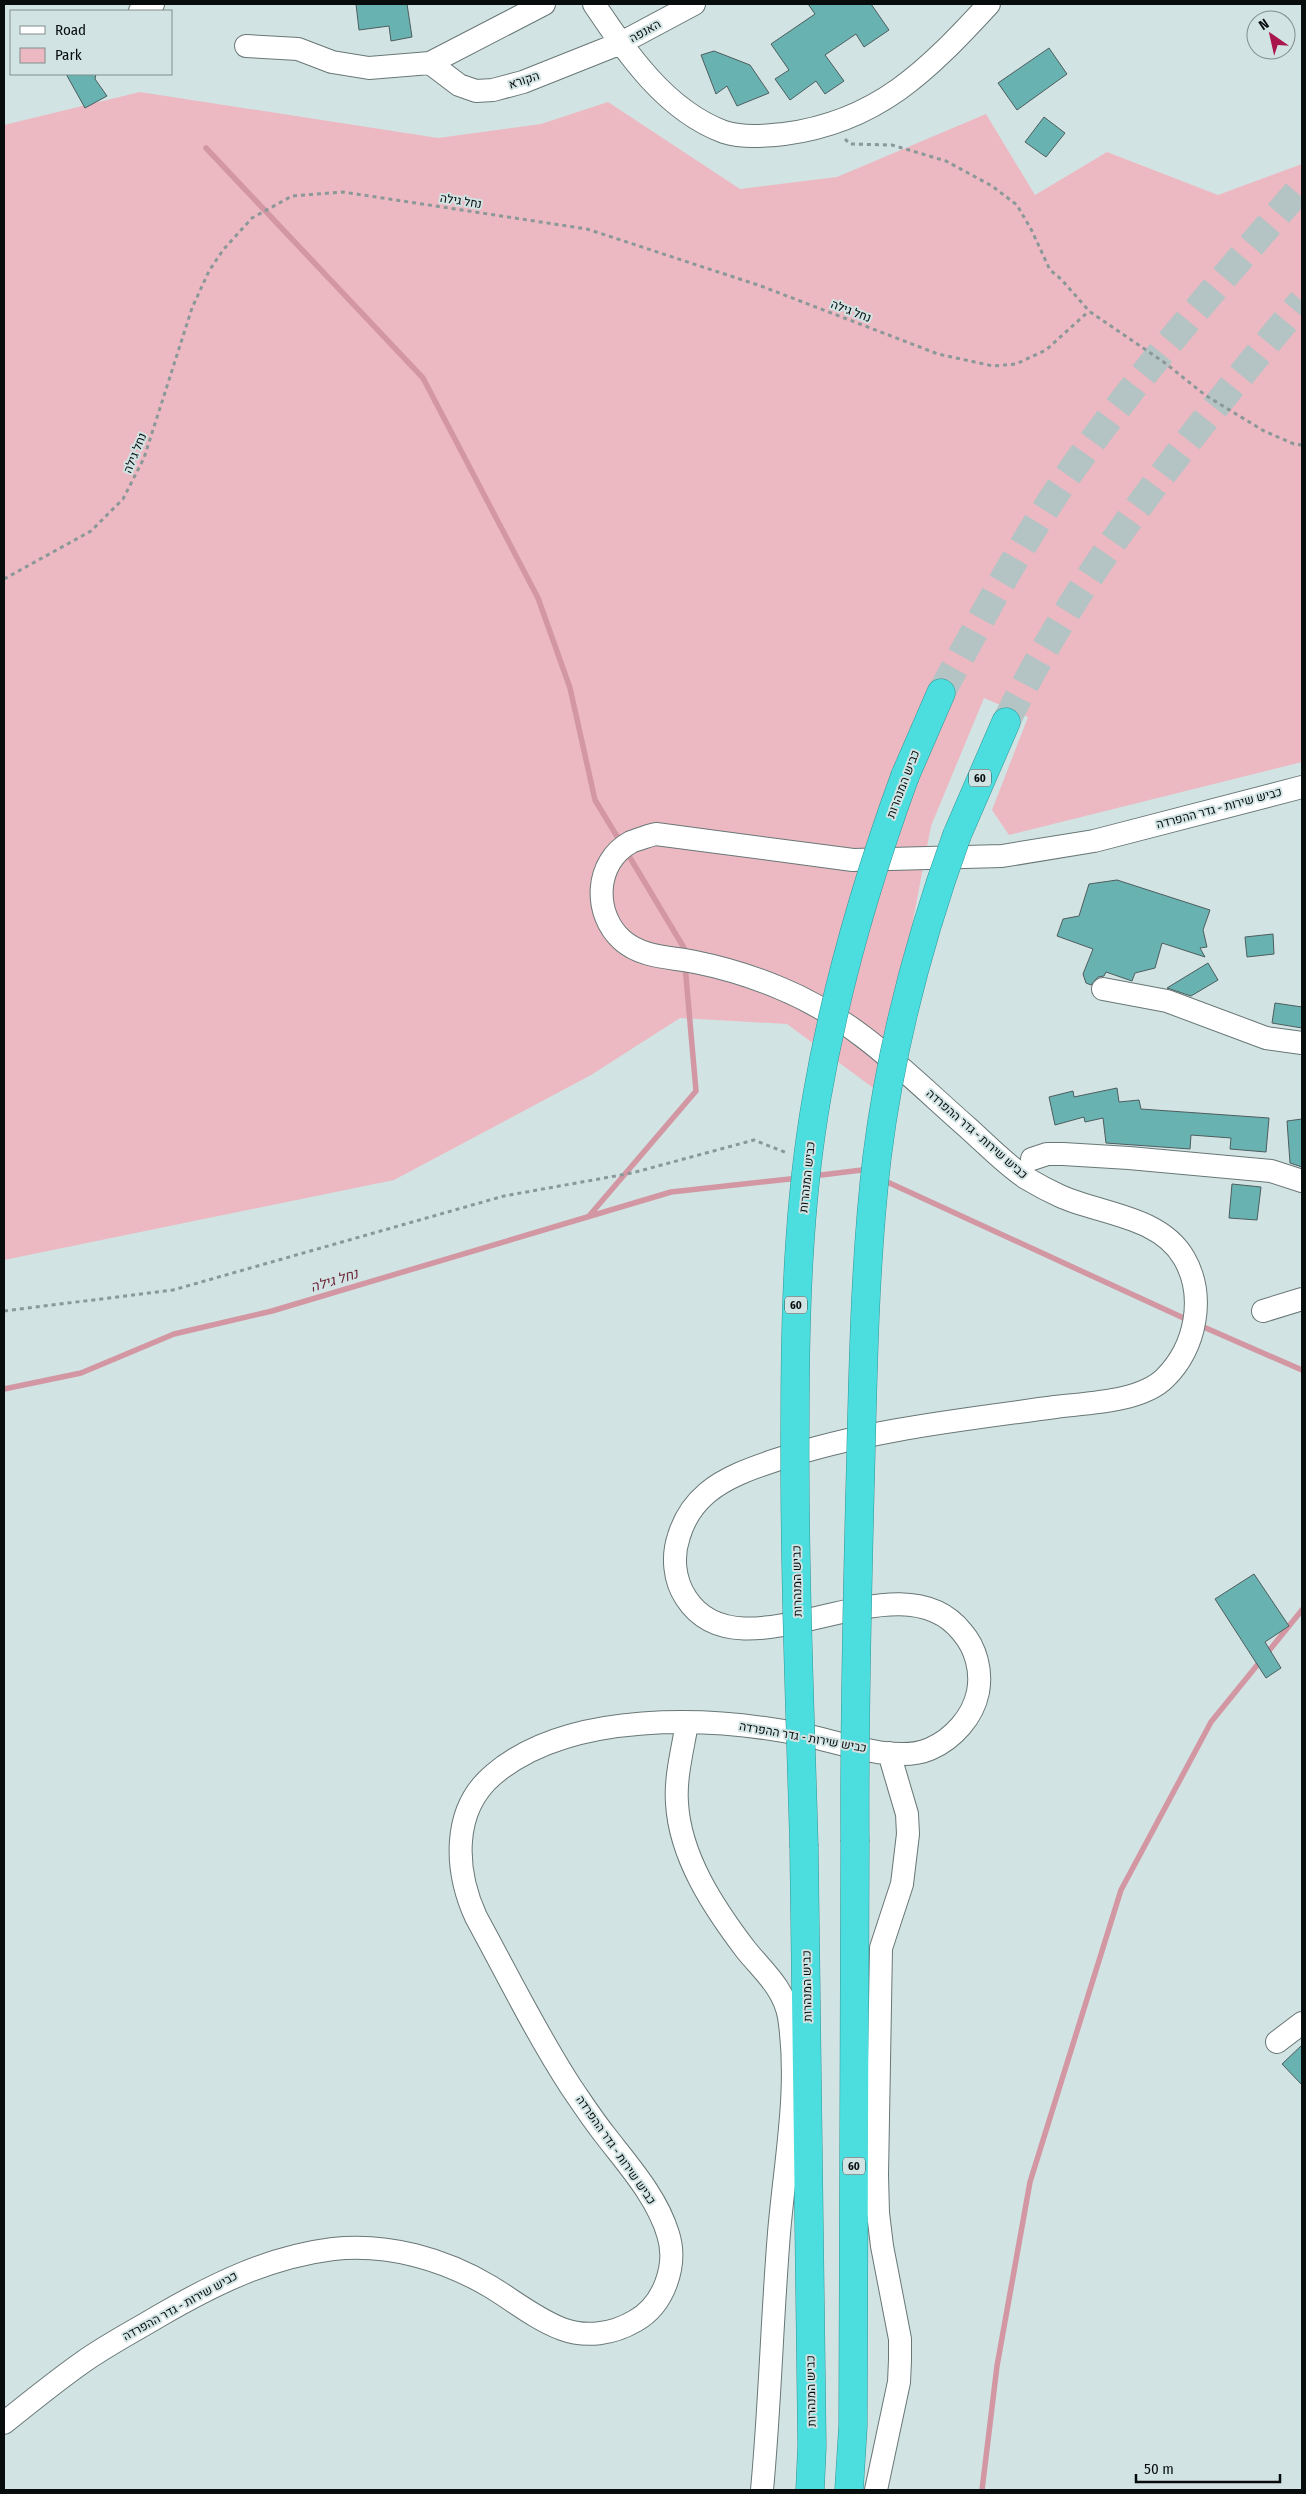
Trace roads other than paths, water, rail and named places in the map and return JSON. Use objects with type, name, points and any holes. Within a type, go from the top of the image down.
[{"type":"highway","name":"כביש המנהרות","points":[[810,2490],[812,2446],[804,1847],[795,1447],[796,1307],[805,1186],[817,1096],[843,971],[878,849],[905,776],[942,693]]},
{"type":"highway","name":"60","points":[[850,2490],[853,2426],[854,1740],[866,1294],[877,1158],[889,1080],[912,975],[937,891],[957,835],[1006,722]]},
{"type":"street","points":[[142,10],[153,4]]},
{"type":"street","points":[[246,46],[298,49],[332,62],[369,68],[430,63],[544,4]]},
{"type":"street","points":[[594,4],[638,67],[686,111],[724,132],[747,136],[771,136],[827,126],[892,96],[917,76],[989,4]]},
{"type":"street","name":"האנפה","points":[[621,44],[694,4]]},
{"type":"street","name":"הקורא","points":[[430,63],[458,85],[476,91],[493,90],[523,82],[621,44]]},
{"type":"street","name":"כביש שירות - גדר ההפרדה","points":[[4,2423],[86,2360],[217,2283],[258,2267],[308,2253],[357,2248],[382,2248],[410,2254],[469,2275],[539,2318],[562,2329],[580,2334],[601,2334],[625,2327],[641,2318],[654,2306],[664,2290],[672,2256],[669,2235],[663,2220],[629,2165],[602,2132],[570,2085],[476,1918],[466,1896],[461,1869],[461,1838],[464,1817],[473,1796],[484,1783],[515,1758],[562,1739],[607,1726],[687,1723],[744,1725],[889,1754],[909,1755],[928,1750],[950,1738],[967,1719],[976,1700],[980,1682],[977,1660],[971,1645],[962,1631],[951,1620],[936,1611],[912,1604],[891,1604],[774,1627],[753,1629],[725,1625],[707,1618],[690,1605],[679,1585],[676,1569],[675,1549],[682,1526],[692,1508],[709,1491],[728,1480],[767,1463],[832,1442],[924,1426],[1121,1398],[1153,1386],[1165,1378],[1182,1355],[1192,1334],[1196,1308],[1192,1277],[1183,1255],[1168,1238],[1134,1220],[1061,1197],[1020,1174],[872,1043],[840,1018],[785,990],[733,972],[649,954],[629,947],[615,934],[607,921],[601,903],[600,885],[607,868],[618,852],[632,842],[656,834],[853,860],[1002,856],[1094,841],[1302,787]]},
{"type":"street","points":[[1103,989],[1167,1001],[1266,1038],[1302,1043]]},
{"type":"street","points":[[1032,1159],[1047,1154],[1129,1158],[1271,1171],[1302,1181]]},
{"type":"street","points":[[1263,1311],[1302,1299]]},
{"type":"street","points":[[687,1723],[676,1802],[680,1827],[711,1901],[732,1931],[778,1987],[785,2001],[792,2040],[792,2106],[777,2256],[762,2490]]},
{"type":"street","points":[[876,2490],[899,2382],[900,2360],[900,2339],[881,2238],[877,2175],[881,1948],[902,1884],[908,1834],[907,1814],[889,1754]]},
{"type":"street","points":[[1278,2042],[1302,2023]]},
{"type":"waterway","points":[[206,148],[423,378],[538,598],[570,688],[595,800],[621,843]]},
{"type":"waterway","points":[[626,851],[684,948],[685,956]]},
{"type":"waterway","points":[[589,1216],[696,1091],[685,965]]},
{"type":"waterway","points":[[813,1176],[862,1170],[868,1173]]},
{"type":"waterway","name":"נחל גילה","points":[[4,1389],[81,1373],[174,1334],[272,1311],[671,1192],[799,1178]]},
{"type":"waterway","points":[[883,1180],[1188,1320]]},
{"type":"waterway","points":[[1199,1325],[1302,1370]]},
{"type":"waterway","points":[[982,2490],[997,2366],[1030,2182],[1121,1890],[1211,1722],[1302,1610]]},
{"type":"tunnel","points":[[941,693],[1020,550],[1073,468],[1127,395],[1302,186]]},
{"type":"tunnel","points":[[1006,722],[1036,665],[1104,555],[1180,452],[1302,301]]}]
